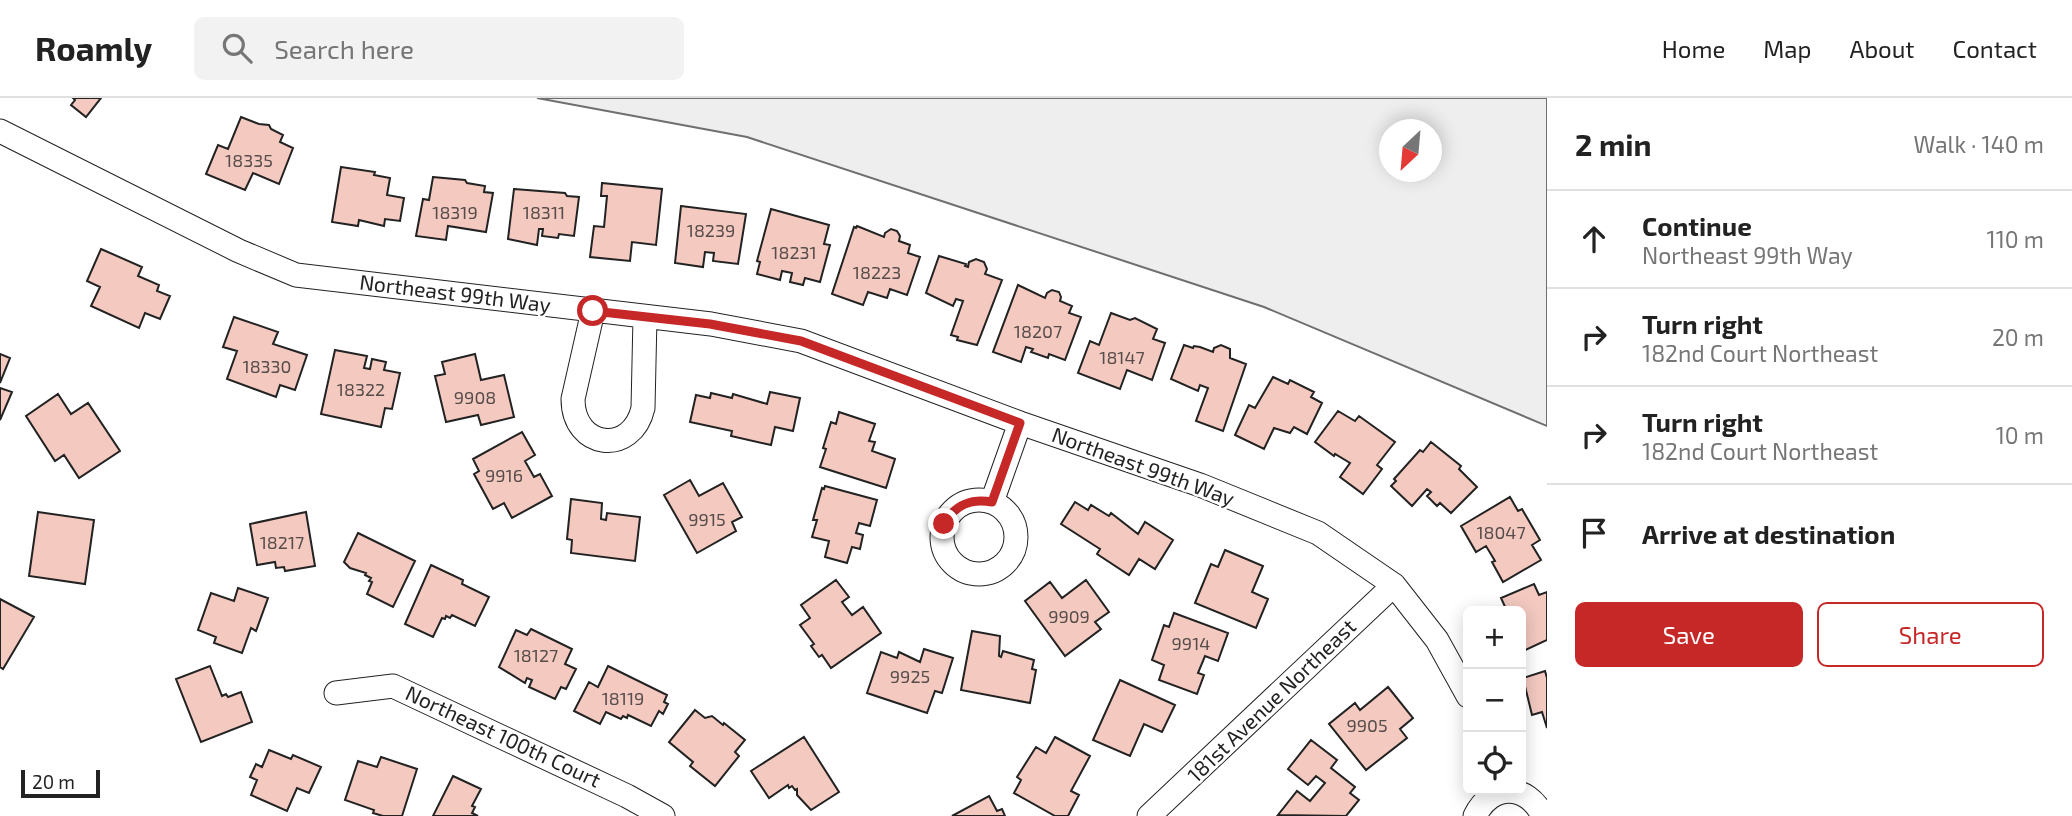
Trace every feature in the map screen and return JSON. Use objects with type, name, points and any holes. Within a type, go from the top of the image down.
[{"type":"street","name":"Northeast 99th Way","points":[[0,131],[239,251],[296,275],[710,324],[801,341],[1020,423],[1200,485],[1318,533],[1394,585],[1437,640],[1463,687]]},
{"type":"street","points":[[593,311],[573,399],[573,410],[582,430],[602,441],[614,441],[625,436],[641,419],[645,317]]},
{"type":"street","points":[[992,502],[1020,423]]},
{"type":"street","name":"181st Avenue Northeast","points":[[1149,816],[1394,585]]},
{"type":"street","name":"Northeast 100th Court","points":[[336,693],[393,686],[627,796],[663,816]]},
{"type":"street","points":[[1475,816],[1480,806],[1492,795]]},
{"type":"street","points":[[1521,795],[1530,798],[1543,816]]},
{"type":"shaded area","points":[[537,98],[1547,98],[1547,426],[1264,307],[747,137]]},
{"type":"building","points":[[73,98],[101,98],[86,117],[71,105],[75,100]]},
{"type":"building","points":[[241,117],[269,125],[283,135],[280,142],[293,148],[279,184],[253,173],[245,190],[206,174],[218,145],[228,149]]},
{"type":"building","points":[[341,167],[375,172],[374,175],[390,178],[387,195],[404,198],[400,221],[385,219],[384,226],[359,220],[358,226],[332,222]]},
{"type":"building","points":[[433,177],[465,180],[467,183],[485,186],[484,192],[493,193],[486,232],[448,226],[446,240],[416,236],[423,199],[429,200]]},
{"type":"building","points":[[602,183],[662,189],[656,245],[632,242],[630,261],[590,257],[594,226],[604,227],[607,196],[601,196]]},
{"type":"building","points":[[514,189],[565,193],[567,196],[579,197],[574,236],[542,236],[543,229],[539,229],[537,245],[508,239]]},
{"type":"building","points":[[681,206],[746,214],[738,264],[713,261],[714,253],[705,252],[703,267],[675,263]]},
{"type":"building","points":[[771,209],[829,225],[824,244],[830,245],[820,282],[805,278],[803,285],[790,282],[792,273],[782,271],[780,280],[757,274],[760,262],[757,261]]},
{"type":"building","points":[[854,227],[884,237],[891,229],[897,231],[899,241],[910,245],[908,253],[920,257],[907,295],[890,289],[887,298],[868,292],[863,305],[832,294]]},
{"type":"building","points":[[101,249],[142,267],[138,276],[159,285],[157,291],[170,296],[160,319],[145,313],[139,328],[91,306],[100,287],[87,281]]},
{"type":"building","points":[[939,256],[968,267],[969,262],[976,259],[984,262],[987,269],[985,274],[1002,280],[977,345],[957,340],[958,337],[951,335],[963,301],[956,299],[953,306],[926,293]]},
{"type":"building","points":[[1018,285],[1045,298],[1052,290],[1059,292],[1060,301],[1072,306],[1069,313],[1081,317],[1065,360],[1049,354],[1048,358],[1031,352],[1033,349],[1026,347],[1021,362],[993,352]]},
{"type":"building","points":[[1111,313],[1130,320],[1135,318],[1157,329],[1153,339],[1165,343],[1152,380],[1127,370],[1120,389],[1078,373],[1090,341],[1099,345]]},
{"type":"building","points":[[234,317],[278,332],[273,344],[307,355],[295,390],[280,385],[276,397],[227,379],[237,351],[223,347]]},
{"type":"building","points":[[1184,345],[1213,352],[1214,348],[1221,345],[1230,349],[1230,358],[1246,364],[1223,431],[1196,421],[1208,388],[1200,385],[1198,391],[1171,379]]},
{"type":"building","points":[[335,350],[367,356],[364,368],[370,369],[372,359],[386,362],[384,370],[400,373],[392,409],[385,408],[381,427],[321,414]]},
{"type":"building","points":[[0,354],[10,358],[0,383]]},
{"type":"building","points":[[475,354],[481,380],[504,375],[514,417],[481,425],[478,415],[446,422],[435,376],[445,374],[442,362]]},
{"type":"building","points":[[1273,377],[1288,384],[1290,380],[1314,392],[1311,397],[1322,403],[1307,434],[1294,427],[1290,433],[1274,428],[1264,449],[1235,435],[1249,405],[1255,408]]},
{"type":"building","points":[[0,388],[12,392],[0,420]]},
{"type":"building","points":[[770,392],[800,398],[793,431],[775,427],[771,445],[731,436],[732,431],[690,422],[696,395],[710,398],[711,393],[732,398],[733,394],[767,404]]},
{"type":"building","points":[[58,394],[71,414],[88,403],[120,451],[79,478],[64,455],[55,461],[26,416]]},
{"type":"building","points":[[1338,411],[1355,421],[1359,416],[1395,442],[1377,465],[1382,469],[1363,494],[1340,477],[1350,463],[1335,454],[1334,456],[1315,442]]},
{"type":"building","points":[[839,412],[875,424],[869,441],[875,442],[872,451],[895,459],[886,488],[820,467],[831,422],[836,424]]},
{"type":"building","points":[[522,432],[535,455],[525,461],[534,477],[540,474],[552,496],[512,518],[504,503],[493,509],[474,474],[479,471],[473,459]]},
{"type":"building","points":[[1431,442],[1461,466],[1459,469],[1477,487],[1451,513],[1440,503],[1437,506],[1427,496],[1431,492],[1427,489],[1412,506],[1391,486],[1420,450],[1423,452]]},
{"type":"building","points":[[690,480],[699,496],[723,483],[742,517],[732,522],[736,531],[697,553],[664,495]]},
{"type":"building","points":[[825,486],[877,500],[870,526],[859,523],[856,533],[863,535],[860,549],[852,547],[847,563],[825,557],[829,541],[812,537],[817,520],[813,520],[822,488]]},
{"type":"building","points":[[1510,497],[1518,511],[1522,509],[1540,540],[1532,545],[1541,560],[1503,582],[1486,546],[1476,552],[1461,526]]},
{"type":"building","points":[[571,499],[602,503],[601,519],[606,520],[607,513],[640,517],[635,561],[571,553],[572,540],[567,539]]},
{"type":"building","points":[[1075,502],[1088,510],[1091,505],[1109,516],[1111,513],[1138,534],[1145,522],[1173,540],[1155,569],[1139,559],[1129,575],[1097,554],[1100,549],[1061,524]]},
{"type":"building","points":[[38,512],[94,520],[85,584],[29,576]]},
{"type":"building","points":[[306,512],[315,566],[285,571],[284,567],[276,568],[275,562],[257,565],[250,524]]},
{"type":"building","points":[[358,533],[415,561],[393,607],[367,594],[371,578],[365,575],[366,573],[350,568],[344,562]]},
{"type":"building","points":[[1225,550],[1263,566],[1252,592],[1268,599],[1256,628],[1195,603],[1211,564],[1218,567]]},
{"type":"building","points":[[431,565],[463,580],[462,584],[489,597],[475,626],[452,615],[450,618],[446,616],[445,619],[442,618],[433,637],[405,624]]},
{"type":"building","points":[[836,580],[849,597],[842,602],[852,615],[863,607],[881,633],[831,668],[811,646],[814,644],[800,625],[810,618],[801,605]]},
{"type":"building","points":[[1086,580],[1109,612],[1095,622],[1101,629],[1065,656],[1025,601],[1050,582],[1062,598]]},
{"type":"building","points":[[1534,584],[1539,595],[1547,592],[1547,640],[1526,650],[1526,606],[1505,606],[1501,598]]},
{"type":"building","points":[[238,588],[268,598],[256,631],[251,628],[242,653],[214,643],[216,637],[198,630],[211,593],[234,601]]},
{"type":"building","points":[[0,599],[34,617],[3,669],[0,667]]},
{"type":"building","points":[[1174,613],[1228,633],[1218,661],[1205,656],[1198,673],[1204,675],[1197,694],[1159,680],[1164,665],[1152,660],[1164,625],[1169,627]]},
{"type":"building","points":[[531,629],[572,649],[565,664],[576,669],[566,689],[561,687],[555,699],[529,687],[532,680],[527,678],[525,683],[499,667],[516,630],[527,635]]},
{"type":"building","points":[[972,631],[1000,636],[1001,657],[1003,651],[1034,660],[1032,669],[1036,670],[1030,703],[961,690]]},
{"type":"building","points":[[924,649],[953,658],[942,693],[935,691],[927,713],[867,693],[881,652],[897,658],[899,652],[920,662]]},
{"type":"building","points":[[210,666],[222,696],[226,694],[228,697],[241,692],[252,722],[201,742],[176,679]]},
{"type":"building","points":[[608,666],[667,695],[664,702],[668,704],[663,714],[659,711],[651,726],[628,715],[627,718],[623,716],[621,719],[606,712],[600,724],[574,711],[589,682],[598,687]]},
{"type":"building","points":[[1545,671],[1547,728],[1542,712],[1532,715],[1526,677]]},
{"type":"building","points":[[1120,680],[1175,705],[1162,732],[1144,724],[1130,756],[1093,740]]},
{"type":"building","points":[[1388,687],[1413,718],[1400,729],[1407,738],[1366,770],[1329,724],[1355,703],[1360,710]]},
{"type":"building","points":[[695,710],[705,718],[712,716],[723,725],[724,723],[745,740],[735,752],[739,756],[715,786],[690,766],[693,762],[669,742]]},
{"type":"building","points":[[804,737],[839,792],[811,810],[792,786],[789,788],[788,785],[769,798],[751,771]]},
{"type":"building","points":[[1055,737],[1090,756],[1071,791],[1079,795],[1068,816],[1055,816],[1014,793],[1021,780],[1017,777],[1036,747],[1046,753]]},
{"type":"building","points":[[1311,740],[1337,760],[1331,768],[1355,787],[1350,793],[1359,800],[1346,816],[1278,815],[1297,791],[1310,801],[1325,783],[1316,776],[1308,785],[1288,769]]},
{"type":"building","points":[[269,750],[291,759],[293,755],[321,767],[309,793],[297,788],[287,811],[251,795],[257,780],[250,777],[256,764],[262,767]]},
{"type":"building","points":[[381,757],[417,769],[402,816],[383,816],[345,800],[358,761],[377,767]]},
{"type":"building","points":[[453,776],[481,789],[472,806],[475,807],[472,813],[478,816],[433,816]]},
{"type":"building","points":[[989,796],[997,811],[1002,809],[1005,816],[952,816]]},
{"type":"route","points":[[593,311],[710,324],[801,341],[1020,423],[992,502],[968,501],[949,514],[944,524]]}]
